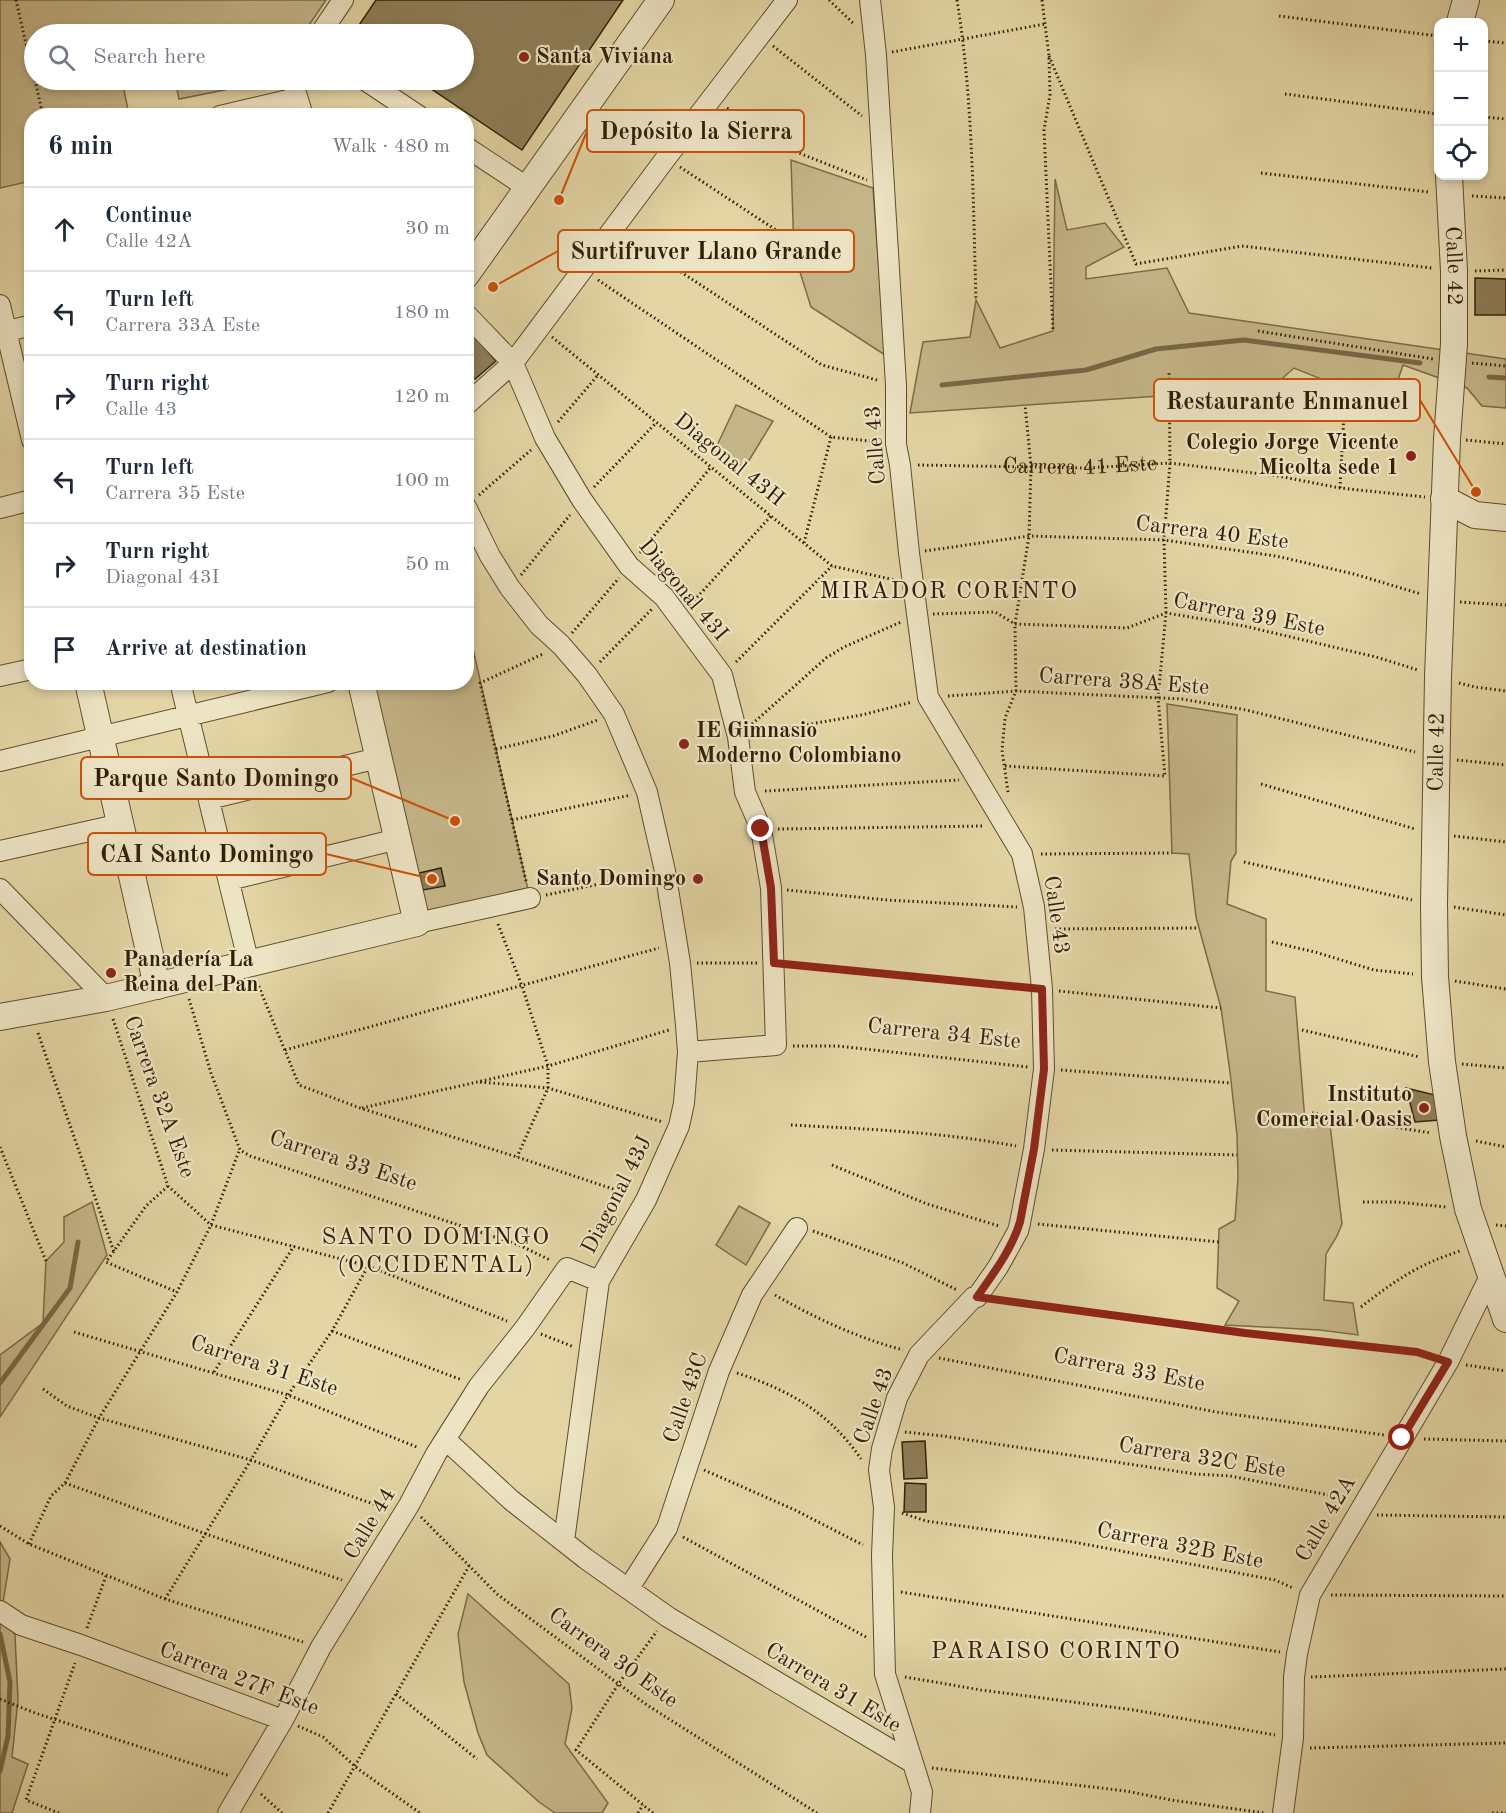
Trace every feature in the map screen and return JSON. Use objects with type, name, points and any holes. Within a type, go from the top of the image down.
[{"type":"street","points":[[327,24],[343,0]]},
{"type":"street","points":[[474,264],[661,0]]},
{"type":"street","points":[[474,398],[513,363],[787,0]]},
{"type":"street","name":"Calle 43","points":[[870,0],[896,386],[896,444],[928,697],[1022,854],[1034,908],[1042,989],[1044,1069],[1034,1149],[1019,1227],[998,1267],[975,1297],[919,1354],[897,1398],[882,1449],[879,1470],[884,1507],[882,1555],[885,1674],[922,1792],[921,1813]]},
{"type":"street","points":[[1461,18],[1466,0]]},
{"type":"street","points":[[380,90],[407,108]]},
{"type":"street","points":[[254,108],[297,98]]},
{"type":"street","points":[[474,152],[528,188]]},
{"type":"street","name":"Calle 42","points":[[1450,185],[1454,271],[1453,362],[1444,499],[1438,677],[1435,977],[1442,1062],[1453,1136],[1468,1209],[1506,1319]]},
{"type":"street","points":[[0,305],[3,332],[24,410]]},
{"type":"street","points":[[474,322],[513,363]]},
{"type":"street","points":[[3,332],[24,327]]},
{"type":"street","name":"Diagonal 43I","points":[[513,363],[545,438],[582,500],[629,566],[664,597],[722,675],[738,737],[745,792],[761,829],[771,888],[776,1045]]},
{"type":"street","points":[[1444,499],[1475,515],[1506,518]]},
{"type":"street","points":[[0,508],[24,502]]},
{"type":"street","name":"Diagonal 43J","points":[[474,523],[490,556],[510,588],[539,625],[561,645],[587,675],[614,714],[647,792],[665,871],[686,1024],[688,1052],[684,1103],[679,1126],[646,1200],[599,1281],[564,1541]]},
{"type":"street","points":[[0,676],[24,671]]},
{"type":"street","points":[[90,690],[157,986]]},
{"type":"street","points":[[182,690],[249,964]]},
{"type":"street","points":[[0,761],[189,716],[271,690]]},
{"type":"street","points":[[363,690],[417,923]]},
{"type":"street","points":[[209,799],[378,758]]},
{"type":"street","points":[[0,851],[121,824]]},
{"type":"street","points":[[229,880],[398,839]]},
{"type":"street","points":[[0,889],[106,998]]},
{"type":"street","points":[[0,1017],[106,998],[530,898]]},
{"type":"street","points":[[688,1052],[776,1045]]},
{"type":"street","name":"Calle 43C","points":[[629,1588],[667,1528],[718,1371],[752,1294],[797,1228]]},
{"type":"street","points":[[567,1268],[599,1281]]},
{"type":"street","name":"Calle 44","points":[[228,1813],[283,1720],[321,1647],[361,1586],[441,1447],[479,1386],[525,1328],[567,1268]]},
{"type":"street","name":"Calle 42A","points":[[1283,1813],[1292,1743],[1294,1677],[1310,1595],[1448,1362],[1491,1274]]},
{"type":"street","name":"Carrera 31 Este","points":[[441,1447],[586,1559],[668,1617],[913,1763]]},
{"type":"street","name":"Carrera 27F Este","points":[[0,1611],[21,1625],[283,1720]]},
{"type":"path","points":[[16,0],[24,33]]},
{"type":"path","points":[[829,0],[875,50],[964,40],[1045,24]]},
{"type":"path","points":[[957,0],[964,40],[972,140],[976,300]]},
{"type":"path","points":[[1042,0],[1049,56],[1050,95],[1044,130],[1053,331]]},
{"type":"path","points":[[1279,16],[1434,35]]},
{"type":"path","points":[[760,36],[880,129]]},
{"type":"path","points":[[1488,41],[1506,43]]},
{"type":"path","points":[[1049,56],[1136,264],[1242,246],[1454,271],[1506,270]]},
{"type":"path","points":[[37,90],[41,108]]},
{"type":"path","points":[[1285,94],[1434,113]]},
{"type":"path","points":[[713,99],[794,151],[884,188]]},
{"type":"path","points":[[1488,117],[1506,119]]},
{"type":"path","points":[[666,158],[779,232]]},
{"type":"path","points":[[1261,174],[1450,185],[1506,198]]},
{"type":"path","points":[[614,228],[822,365],[896,386]]},
{"type":"path","points":[[583,269],[831,437],[896,444]]},
{"type":"path","name":"Diagonal 43H","points":[[539,327],[832,566],[914,584]]},
{"type":"path","points":[[1258,331],[1453,362],[1506,366]]},
{"type":"path","points":[[1004,766],[1165,776],[1158,698],[1166,613],[1164,540],[1170,463],[1169,372]]},
{"type":"path","points":[[1340,488],[1345,395]]},
{"type":"path","points":[[1010,802],[1002,750],[1005,718],[1016,691],[1015,624],[1029,536],[1031,466],[1025,405]]},
{"type":"path","points":[[804,543],[831,437]]},
{"type":"path","points":[[1447,439],[1506,444]]},
{"type":"path","name":"Carrera 41 Este","points":[[900,465],[1086,468],[1170,463],[1278,476],[1340,488],[1444,499]]},
{"type":"path","points":[[680,617],[771,516]]},
{"type":"path","name":"Carrera 40 Este","points":[[909,553],[1029,536],[1164,540],[1276,556],[1354,574],[1442,600],[1506,605]]},
{"type":"path","points":[[722,675],[832,566]]},
{"type":"path","points":[[587,675],[664,597]]},
{"type":"path","name":"Carrera 39 Este","points":[[738,737],[826,657],[844,646],[918,615],[995,612],[1015,624],[1127,628],[1166,613],[1244,626],[1376,657],[1475,687],[1506,691]]},
{"type":"path","points":[[561,645],[480,683],[530,898],[665,871]]},
{"type":"path","name":"Carrera 38A Este","points":[[738,737],[862,715],[928,697],[1016,691],[1182,699],[1246,710],[1436,757],[1506,765]]},
{"type":"path","points":[[496,749],[553,736],[614,714]]},
{"type":"path","points":[[745,792],[977,779]]},
{"type":"path","points":[[1261,784],[1435,834],[1506,842]]},
{"type":"path","points":[[512,820],[647,792]]},
{"type":"path","points":[[761,829],[1005,826]]},
{"type":"path","points":[[1022,854],[1172,853]]},
{"type":"path","points":[[1244,862],[1434,904],[1506,915]]},
{"type":"path","points":[[771,888],[887,900],[1034,908]]},
{"type":"path","points":[[491,906],[522,986],[548,1066],[548,1088],[517,1156]]},
{"type":"path","points":[[1035,929],[1199,928]]},
{"type":"path","points":[[1272,942],[1374,970],[1435,977],[1506,990]]},
{"type":"path","points":[[285,1050],[522,986],[678,954],[1221,1008]]},
{"type":"path","points":[[249,964],[299,1085],[360,1108],[517,1156],[646,1200]]},
{"type":"path","name":"Carrera 33 Este","points":[[183,980],[211,1073],[240,1150],[250,1156],[519,1245],[567,1268]]},
{"type":"path","name":"Carrera 32A Este","points":[[106,998],[168,1186],[211,1225],[368,1266],[590,1353]]},
{"type":"path","points":[[30,1011],[114,1252]]},
{"type":"path","points":[[360,1108],[548,1066],[686,1024]]},
{"type":"path","points":[[1302,1030],[1442,1062],[1506,1068]]},
{"type":"path","name":"Carrera 34 Este","points":[[776,1045],[837,1046],[1044,1069],[1231,1083]]},
{"type":"path","points":[[474,1081],[548,1088],[679,1126]]},
{"type":"path","points":[[1312,1113],[1453,1136],[1506,1148]]},
{"type":"path","points":[[791,1125],[976,1138],[1034,1149],[1237,1155]]},
{"type":"path","points":[[0,1147],[46,1261]]},
{"type":"path","points":[[29,1544],[51,1496],[65,1483],[99,1418],[177,1292],[211,1225],[240,1150]]},
{"type":"path","points":[[832,1165],[927,1204],[1019,1227],[1219,1242]]},
{"type":"path","points":[[168,1186],[146,1206],[106,1262],[177,1292]]},
{"type":"path","points":[[1363,1202],[1397,1202],[1468,1209]]},
{"type":"path","points":[[797,1228],[821,1232],[903,1263],[975,1297],[1245,1333],[1417,1352],[1448,1362],[1506,1371]]},
{"type":"path","points":[[1361,1307],[1398,1278],[1432,1260],[1480,1245]]},
{"type":"path","points":[[214,1372],[294,1246]]},
{"type":"path","points":[[165,1599],[251,1460],[288,1395],[332,1331],[368,1266]]},
{"type":"path","name":"Carrera 33 Este","points":[[758,1285],[804,1312],[871,1342],[919,1354],[1216,1412],[1402,1438],[1506,1441]]},
{"type":"path","points":[[332,1331],[479,1386]]},
{"type":"path","name":"Carrera 31 Este","points":[[74,1332],[288,1395],[441,1447]]},
{"type":"path","points":[[738,1373],[790,1394],[822,1414],[851,1444],[864,1463]]},
{"type":"path","name":"Carrera 30 Este","points":[[43,1389],[67,1406],[99,1418],[251,1460],[406,1510],[497,1594],[647,1705],[817,1813]]},
{"type":"path","name":"Carrera 32C Este","points":[[889,1431],[943,1436],[1195,1474],[1230,1476],[1334,1496],[1356,1514]]},
{"type":"path","points":[[689,1463],[795,1510],[882,1555]]},
{"type":"path","points":[[65,1483],[206,1534],[361,1586]]},
{"type":"path","name":"Carrera 32B Este","points":[[884,1507],[926,1521],[1068,1541],[1275,1580],[1310,1595],[1506,1596]]},
{"type":"path","points":[[1356,1514],[1506,1517]]},
{"type":"path","points":[[0,1526],[29,1544],[165,1599],[321,1647]]},
{"type":"path","points":[[667,1528],[884,1647]]},
{"type":"path","points":[[328,1813],[469,1566]]},
{"type":"path","points":[[59,1813],[26,1800],[106,1576]]},
{"type":"path","points":[[884,1590],[1297,1654]]},
{"type":"path","points":[[652,1813],[576,1750],[619,1683],[668,1617]]},
{"type":"path","points":[[1294,1677],[1506,1669]]},
{"type":"path","points":[[885,1674],[981,1690],[1134,1710],[1292,1743],[1506,1743]]},
{"type":"path","points":[[396,1694],[477,1759]]},
{"type":"path","points":[[0,1699],[35,1713],[246,1782],[282,1813]]},
{"type":"path","name":"Carrera 27F Este","points":[[283,1720],[323,1737],[355,1766],[420,1813]]},
{"type":"path","name":"Carrera 31 Este","points":[[913,1763],[927,1768],[1126,1791],[1171,1800],[1264,1813]]},
{"type":"path","points":[[638,1813],[643,1805]]},
{"type":"path","points":[[1491,1813],[1506,1812]]},
{"type":"shaded area","points":[[0,0],[326,0],[310,24],[24,24],[24,90],[124,90],[128,108],[24,108],[24,183],[0,188]]},
{"type":"shaded area","points":[[177,90],[224,90],[179,99]]},
{"type":"shaded area","points":[[791,160],[873,188],[885,355],[811,307],[794,253]]},
{"type":"shaded area","points":[[1055,179],[1067,230],[1105,223],[1124,247],[1086,267],[1086,279],[1167,268],[1189,313],[1506,359],[1506,408],[1482,406],[1467,388],[1403,365],[1389,406],[1294,368],[1243,413],[1160,396],[910,413],[923,342],[970,337],[976,300],[1000,348],[1053,331]]},
{"type":"shaded area","points":[[736,405],[773,421],[745,467],[713,454]]},
{"type":"shaded area","points":[[474,653],[529,894],[421,919],[369,690],[474,690]]},
{"type":"shaded area","points":[[1167,704],[1237,715],[1236,853],[1231,861],[1227,904],[1266,919],[1266,991],[1295,997],[1305,1121],[1330,1125],[1342,1224],[1326,1254],[1324,1300],[1353,1303],[1358,1335],[1320,1330],[1225,1325],[1239,1301],[1217,1288],[1219,1229],[1235,1220],[1238,1178],[1237,1135],[1221,1008],[1196,917],[1189,854],[1172,853]]},
{"type":"shaded area","points":[[92,1202],[107,1255],[0,1417],[0,1355],[43,1323],[46,1261],[64,1242],[64,1217]]},
{"type":"shaded area","points":[[739,1206],[770,1223],[746,1265],[716,1245]]},
{"type":"shaded area","points":[[0,1542],[10,1559],[3,1603],[5,1614],[15,1635],[18,1700],[12,1757],[28,1764],[12,1813],[0,1813]]},
{"type":"shaded area","points":[[468,1594],[569,1684],[572,1708],[565,1744],[608,1803],[602,1813],[555,1813],[539,1802],[487,1755],[478,1733],[464,1682],[458,1634]]},
{"type":"building","name":"Santa Viviana","points":[[376,0],[623,0],[522,150],[474,118],[474,108],[460,108],[433,90],[474,90],[474,24],[360,24]]},
{"type":"building","points":[[1475,278],[1506,279],[1506,315],[1475,315]]},
{"type":"building","points":[[474,335],[496,361],[474,378]]},
{"type":"building","points":[[441,868],[445,886],[423,890],[419,873]]},
{"type":"building","name":"Instituto Comercial Oasis","points":[[1406,1088],[1435,1095],[1439,1120],[1415,1122]]},
{"type":"building","points":[[925,1441],[927,1478],[904,1479],[902,1442]]},
{"type":"building","points":[[905,1483],[926,1484],[926,1512],[904,1512]]},
{"type":"waterway","points":[[942,385],[1086,370],[1156,349],[1244,340],[1420,363]]},
{"type":"waterway","points":[[1489,377],[1506,378]]},
{"type":"waterway","points":[[0,1383],[70,1288],[78,1242]]},
{"type":"waterway","points":[[0,1634],[10,1682],[8,1736],[0,1771]]},
{"type":"place","name":"Santa Viviana","points":[[524,57]]},
{"type":"place","name":"Depósito la Sierra","points":[[559,200]]},
{"type":"place","name":"Surtifruver Llano Grande","points":[[493,287]]},
{"type":"place","name":"Colegio Jorge Vicente Micolta sede 1","points":[[1411,456]]},
{"type":"place","name":"Restaurante Enmanuel","points":[[1476,492]]},
{"type":"place","name":"IE Gimnasio Moderno Colombiano","points":[[684,744]]},
{"type":"place","name":"Parque Santo Domingo","points":[[455,821]]},
{"type":"place","name":"CAI Santo Domingo","points":[[432,879]]},
{"type":"place","name":"Santo Domingo","points":[[698,879]]},
{"type":"place","name":"Panadería La Reina del Pan","points":[[111,973]]},
{"type":"place","name":"Instituto Comercial Oasis","points":[[1424,1108]]},
{"type":"district","name":"MIRADOR CORINTO","points":[[949,592]]},
{"type":"district","name":"SANTO DOMINGO (OCCIDENTAL)","points":[[436,1252]]},
{"type":"district","name":"PARAISO CORINTO","points":[[1056,1652]]},
{"type":"route","points":[[761,829],[771,888],[774,963],[1042,989],[1044,1069],[1034,1149],[1020,1222],[998,1267],[977,1297],[1245,1333],[1368,1345],[1417,1352],[1448,1362],[1402,1438]]}]
